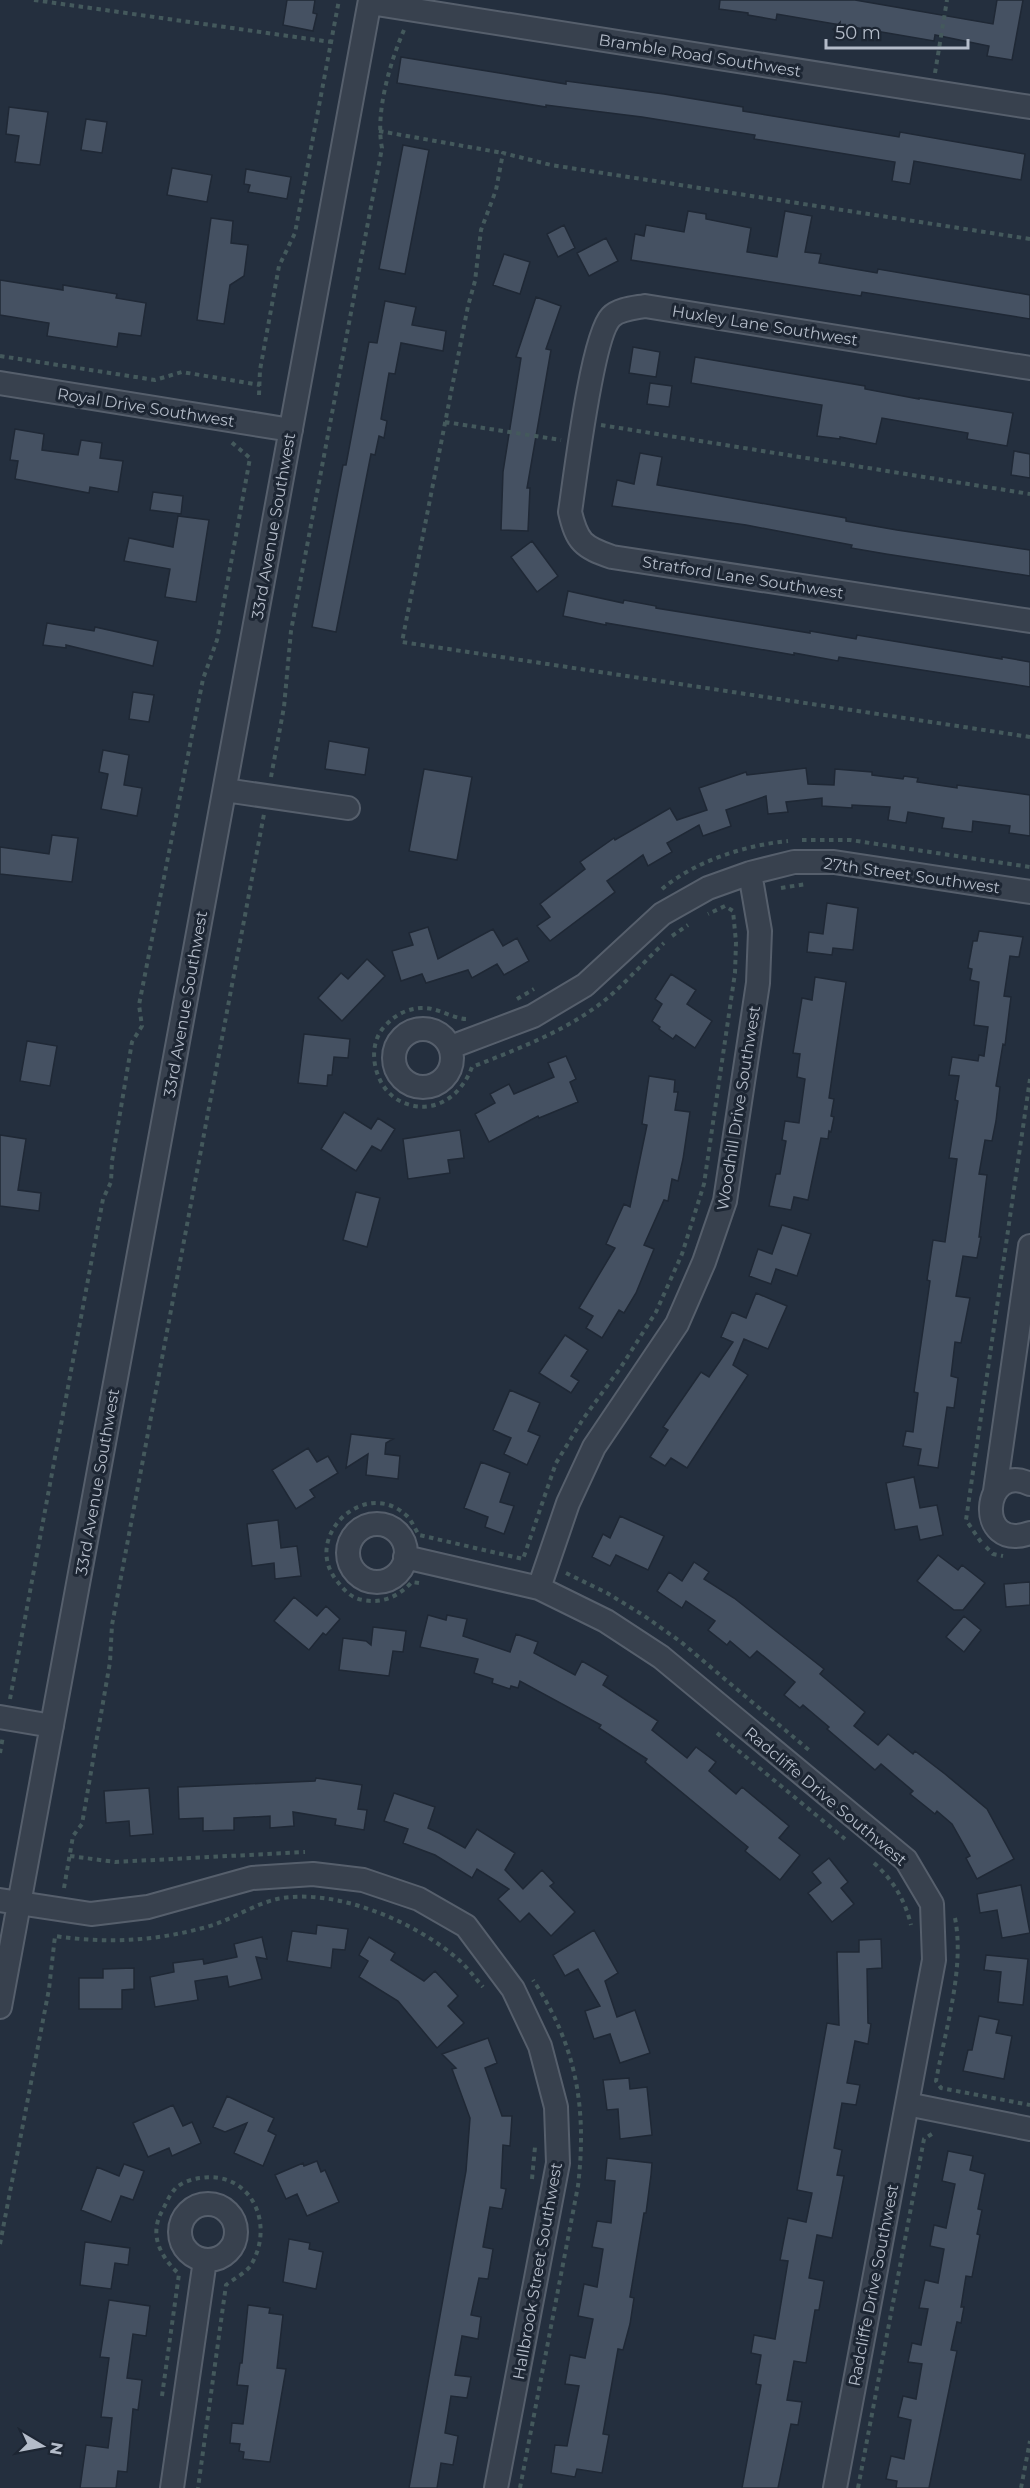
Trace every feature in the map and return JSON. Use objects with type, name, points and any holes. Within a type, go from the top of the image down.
[{"type":"street","name":"Bramble Road Southwest","points":[[370,2],[1030,107]]},
{"type":"street","name":"33rd Avenue Southwest","points":[[0,2007],[10,1901],[52,1726],[370,2]]},
{"type":"street","name":"Huxley Lane Southwest","points":[[581,433],[598,344],[610,318],[626,309],[645,306],[1030,368]]},
{"type":"street","name":"Royal Drive Southwest","points":[[0,383],[291,430]]},
{"type":"street","name":"Stratford Lane Southwest","points":[[581,433],[570,512],[575,533],[588,548],[612,557],[1030,621]]},
{"type":"street","points":[[225,790],[348,808]]},
{"type":"street","name":"27th Street Southwest","points":[[450,1047],[533,1016],[585,985],[662,914],[708,888],[750,873],[794,862],[834,862],[1030,892]]},
{"type":"street","name":"Woodhill Drive Southwest","points":[[539,1588],[568,1503],[594,1447],[677,1324],[704,1262],[725,1201],[758,983],[760,931],[750,873]]},
{"type":"street","points":[[1030,1246],[995,1491],[990,1509],[996,1527],[1013,1536],[1030,1533]]},
{"type":"street","points":[[995,1491],[1009,1482],[1018,1480],[1030,1484]]},
{"type":"street","name":"Radcliffe Drive Southwest","points":[[405,1557],[539,1588],[606,1621],[661,1657],[906,1860],[932,1904],[934,1960],[835,2488]]},
{"type":"street","points":[[3,1718],[52,1726]]},
{"type":"street","name":"Hallbrook Street Southwest","points":[[10,1901],[91,1914],[148,1907],[252,1878],[313,1874],[363,1880],[419,1899],[466,1926],[513,1989],[540,2046],[556,2118],[558,2163],[496,2488]]},
{"type":"street","points":[[907,2104],[1030,2129]]},
{"type":"street","points":[[172,2488],[205,2260]]},
{"type":"path","points":[[34,0],[331,42]]},
{"type":"path","points":[[259,395],[260,370],[279,266],[295,233],[339,0]]},
{"type":"path","points":[[932,92],[947,0]]},
{"type":"path","points":[[64,1888],[73,1836],[82,1824],[110,1662],[112,1624],[284,707],[291,631],[382,148],[379,131],[393,55],[404,30],[410,29]]},
{"type":"path","points":[[379,131],[503,153],[551,165],[1030,239]]},
{"type":"path","points":[[503,153],[496,190],[481,230],[475,281],[402,642],[1030,737]]},
{"type":"path","points":[[0,356],[155,380],[182,372],[260,385]]},
{"type":"path","points":[[445,422],[581,433],[1030,494]]},
{"type":"path","points":[[0,1753],[3,1718],[103,1199],[111,1182],[112,1161],[132,1042],[142,1026],[139,1005],[205,671],[217,640],[250,458],[227,438]]},
{"type":"path","points":[[657,893],[702,865],[737,852],[770,843],[807,839],[850,840],[1030,867]]},
{"type":"path","points":[[776,889],[810,884]]},
{"type":"path","points":[[423,1584],[412,1582],[402,1593],[386,1600],[362,1600],[347,1593],[333,1575],[326,1555],[330,1534],[338,1519],[356,1508],[374,1502],[394,1506],[409,1517],[419,1535],[523,1559],[556,1463],[656,1312],[682,1254],[704,1184],[735,973],[734,911],[725,906],[702,916]]},
{"type":"path","points":[[467,1020],[424,1008],[395,1016],[380,1031],[374,1045],[374,1063],[388,1092],[400,1101],[415,1105],[427,1107],[444,1102],[461,1087],[472,1067],[522,1047],[582,1015],[610,996],[673,935],[692,922]]},
{"type":"path","points":[[511,1002],[541,985]]},
{"type":"path","points":[[569,1564],[565,1574],[607,1593],[681,1642],[817,1757]]},
{"type":"path","points":[[712,1729],[850,1843]]},
{"type":"path","points":[[70,1856],[116,1862],[310,1853]]},
{"type":"path","points":[[868,1857],[893,1882],[906,1907],[912,1930]]},
{"type":"path","points":[[0,2244],[48,1989],[55,1936],[88,1941],[123,1942],[163,1938],[215,1924],[276,1899],[311,1897],[377,1912],[421,1932],[459,1960],[491,1995]]},
{"type":"path","points":[[954,1915],[958,1934],[956,1972],[936,2081],[941,2088],[1030,2105]]},
{"type":"path","points":[[520,2488],[576,2198],[582,2148],[579,2095],[566,2039],[548,2002],[530,1975]]},
{"type":"path","points":[[858,2488],[924,2139],[933,2131],[944,2133]]},
{"type":"path","points":[[531,2189],[536,2142]]},
{"type":"path","points":[[1021,2488],[1030,2441]]},
{"type":"building","points":[[287,0],[315,0],[313,13],[317,14],[313,31],[283,25]]},
{"type":"building","points":[[720,0],[855,0],[993,24],[997,0],[1023,0],[1012,60],[987,56],[989,46],[935,35],[934,41],[777,14],[776,20],[719,9]]},
{"type":"building","points":[[401,57],[566,84],[566,81],[664,94],[743,107],[743,111],[899,137],[900,132],[1025,154],[1021,180],[914,161],[910,184],[892,181],[895,162],[754,139],[755,135],[642,117],[546,105],[546,107],[397,83]]},
{"type":"building","points":[[9,107],[48,112],[40,165],[15,162],[19,136],[6,134]]},
{"type":"building","points":[[86,119],[107,122],[102,153],[81,150]]},
{"type":"building","points":[[403,145],[429,150],[405,274],[379,269]]},
{"type":"building","points":[[172,168],[212,175],[207,202],[167,195]]},
{"type":"building","points":[[246,169],[291,177],[287,199],[248,192],[250,185],[244,184]]},
{"type":"building","points":[[688,211],[706,214],[706,219],[751,228],[747,252],[777,257],[785,211],[812,216],[805,252],[821,254],[819,263],[877,273],[878,269],[1030,295],[1030,319],[862,292],[861,296],[631,260],[635,234],[644,236],[646,225],[684,232]]},
{"type":"building","points":[[211,218],[233,221],[231,243],[248,245],[244,276],[230,285],[224,324],[197,320]]},
{"type":"building","points":[[564,225],[575,248],[558,257],[547,234]]},
{"type":"building","points":[[606,238],[618,261],[589,276],[577,253]]},
{"type":"building","points":[[504,254],[530,262],[520,294],[493,285]]},
{"type":"building","points":[[0,280],[63,290],[63,285],[117,294],[116,298],[146,303],[141,336],[119,333],[117,347],[47,336],[49,323],[0,315]]},
{"type":"building","points":[[536,297],[561,306],[546,349],[551,350],[527,488],[530,488],[528,531],[501,530],[503,472],[521,358],[516,357]]},
{"type":"building","points":[[385,301],[416,307],[412,325],[446,331],[443,351],[401,343],[395,374],[389,373],[381,419],[387,421],[384,438],[379,436],[375,455],[371,454],[336,632],[312,627],[369,342],[377,343]]},
{"type":"building","points":[[633,347],[660,352],[656,377],[629,373]]},
{"type":"building","points":[[695,357],[865,386],[865,389],[919,399],[1013,413],[1007,446],[967,439],[968,433],[882,418],[876,444],[840,437],[840,439],[817,436],[822,405],[691,383]]},
{"type":"building","points":[[650,383],[672,386],[669,407],[647,404]]},
{"type":"building","points":[[15,429],[44,434],[42,450],[78,455],[81,440],[102,443],[100,458],[123,461],[118,492],[90,487],[89,493],[15,479],[18,461],[10,460]]},
{"type":"building","points":[[1014,451],[1030,454],[1030,478],[1011,475]]},
{"type":"building","points":[[640,453],[662,457],[657,485],[846,518],[846,521],[897,530],[1030,550],[1030,576],[851,548],[852,545],[746,525],[612,506],[617,480],[634,484]]},
{"type":"building","points":[[153,492],[183,496],[181,514],[150,510]]},
{"type":"building","points":[[178,516],[209,520],[196,602],[165,597],[170,569],[124,561],[129,538],[173,547]]},
{"type":"building","points":[[532,541],[558,576],[537,592],[511,557]]},
{"type":"building","points":[[568,591],[623,603],[624,600],[656,606],[656,608],[810,633],[810,631],[856,639],[857,635],[1030,662],[1030,687],[839,657],[838,661],[794,653],[794,655],[606,623],[606,625],[563,616]]},
{"type":"building","points":[[47,623],[94,631],[95,627],[158,641],[153,666],[66,645],[66,648],[43,645]]},
{"type":"building","points":[[133,692],[154,695],[149,722],[129,719]]},
{"type":"building","points":[[329,741],[369,748],[365,775],[325,769]]},
{"type":"building","points":[[103,750],[129,755],[124,785],[142,788],[137,816],[101,809],[108,774],[99,772]]},
{"type":"building","points":[[806,768],[808,784],[834,785],[835,769],[872,772],[872,775],[903,779],[904,776],[918,778],[917,782],[957,788],[957,785],[1030,795],[1030,836],[1009,833],[1010,826],[973,821],[972,832],[942,828],[944,818],[908,812],[906,823],[888,820],[890,807],[822,806],[822,798],[786,802],[788,812],[768,814],[766,796],[726,810],[731,826],[703,836],[699,825],[667,843],[672,852],[648,866],[643,855],[607,881],[615,892],[550,941],[537,926],[550,917],[540,904],[585,869],[580,862],[614,838],[615,840],[670,808],[677,820],[707,810],[699,788],[746,772],[747,775]]},
{"type":"building","points":[[424,769],[472,777],[457,860],[409,851]]},
{"type":"building","points":[[52,835],[78,838],[72,882],[0,874],[0,847],[49,854]]},
{"type":"building","points":[[827,903],[858,908],[853,950],[833,948],[832,955],[807,952],[809,932],[823,934]]},
{"type":"building","points":[[428,927],[438,959],[493,929],[503,946],[517,938],[529,961],[504,975],[497,964],[472,978],[468,970],[426,983],[422,974],[401,981],[392,951],[413,945],[409,933]]},
{"type":"building","points":[[979,931],[1023,937],[1019,957],[1010,956],[1004,996],[1011,997],[1005,1045],[1003,1044],[996,1086],[1000,1087],[996,1121],[992,1141],[985,1140],[979,1174],[987,1175],[979,1237],[981,1237],[977,1258],[963,1256],[956,1296],[970,1298],[961,1343],[955,1342],[951,1376],[958,1378],[954,1408],[947,1407],[938,1468],[918,1465],[921,1449],[903,1446],[906,1431],[913,1432],[918,1393],[914,1392],[930,1281],[927,1280],[933,1240],[945,1242],[957,1159],[949,1158],[958,1101],[955,1100],[959,1076],[949,1075],[952,1057],[978,1061],[979,1055],[984,1056],[988,1027],[974,1025],[979,982],[970,980],[972,969],[968,968],[973,941],[977,941]]},
{"type":"building","points":[[367,959],[385,976],[342,1021],[318,998],[341,973],[348,979]]},
{"type":"building","points":[[671,974],[696,990],[687,1004],[712,1021],[695,1048],[676,1035],[673,1039],[652,1021],[662,1004],[655,999]]},
{"type":"building","points":[[815,977],[846,982],[829,1098],[834,1099],[831,1116],[834,1117],[828,1139],[821,1138],[808,1200],[794,1197],[791,1210],[769,1206],[776,1174],[780,1174],[786,1141],[782,1140],[785,1121],[799,1123],[805,1079],[797,1077],[800,1054],[793,1053],[802,998],[812,1000]]},
{"type":"building","points":[[304,1034],[350,1039],[348,1058],[334,1057],[332,1075],[328,1075],[327,1086],[298,1083]]},
{"type":"building","points":[[27,1041],[57,1046],[50,1086],[20,1081]]},
{"type":"building","points":[[566,1056],[576,1079],[570,1082],[578,1102],[539,1118],[538,1116],[489,1142],[475,1114],[495,1103],[490,1094],[509,1084],[514,1094],[554,1077],[548,1063]]},
{"type":"building","points":[[649,1076],[675,1080],[674,1092],[678,1092],[675,1110],[690,1112],[683,1159],[678,1181],[672,1179],[668,1201],[664,1200],[644,1245],[654,1249],[636,1293],[624,1313],[619,1310],[602,1338],[586,1328],[593,1316],[579,1308],[615,1248],[606,1244],[624,1204],[630,1207],[647,1125],[642,1124]]},
{"type":"building","points":[[344,1112],[371,1129],[378,1118],[395,1129],[381,1151],[372,1146],[356,1171],[321,1149]]},
{"type":"building","points":[[460,1130],[464,1158],[448,1160],[450,1173],[408,1179],[403,1139]]},
{"type":"building","points":[[0,1135],[26,1139],[18,1190],[41,1193],[39,1211],[0,1206]]},
{"type":"building","points":[[356,1192],[380,1198],[367,1247],[343,1240]]},
{"type":"building","points":[[782,1225],[811,1234],[797,1276],[776,1269],[771,1284],[749,1276],[758,1249],[772,1254]]},
{"type":"building","points":[[756,1293],[787,1306],[768,1349],[744,1339],[733,1365],[748,1375],[687,1468],[671,1458],[665,1466],[650,1457],[668,1430],[663,1427],[701,1372],[709,1377],[733,1342],[721,1337],[732,1312],[746,1318]]},
{"type":"building","points":[[565,1335],[588,1350],[571,1376],[579,1381],[571,1393],[539,1373]]},
{"type":"building","points":[[510,1390],[540,1403],[528,1431],[540,1436],[527,1465],[504,1454],[511,1438],[493,1430]]},
{"type":"building","points":[[351,1434],[393,1439],[386,1443],[385,1454],[400,1456],[398,1479],[366,1475],[368,1454],[346,1468]]},
{"type":"building","points":[[308,1448],[317,1462],[328,1456],[338,1473],[310,1490],[315,1497],[296,1509],[272,1470]]},
{"type":"building","points":[[481,1462],[510,1473],[500,1502],[514,1506],[504,1534],[485,1527],[488,1517],[464,1508]]},
{"type":"building","points":[[914,1477],[920,1508],[937,1505],[943,1535],[920,1540],[917,1526],[895,1530],[886,1483]]},
{"type":"building","points":[[620,1516],[664,1536],[648,1570],[616,1555],[610,1566],[592,1557],[603,1534],[610,1538]]},
{"type":"building","points":[[278,1520],[281,1548],[297,1546],[301,1576],[275,1579],[274,1563],[252,1566],[247,1524]]},
{"type":"building","points":[[938,1555],[958,1570],[962,1565],[985,1583],[963,1610],[954,1610],[917,1581]]},
{"type":"building","points":[[694,1562],[709,1572],[704,1579],[734,1598],[824,1669],[820,1674],[865,1712],[854,1726],[878,1745],[888,1734],[913,1754],[915,1751],[987,1809],[1014,1859],[977,1879],[966,1858],[970,1856],[952,1824],[937,1811],[935,1814],[910,1794],[913,1791],[881,1764],[875,1770],[803,1705],[800,1708],[784,1695],[795,1682],[757,1651],[750,1658],[730,1641],[727,1645],[708,1630],[715,1621],[686,1601],[682,1608],[657,1591],[669,1572],[682,1581]]},
{"type":"building","points":[[1030,1582],[1030,1605],[1006,1607],[1004,1584]]},
{"type":"building","points":[[294,1597],[317,1616],[326,1606],[340,1619],[326,1635],[323,1633],[309,1650],[274,1621]]},
{"type":"building","points":[[428,1615],[446,1620],[447,1615],[467,1619],[463,1636],[510,1652],[516,1634],[538,1642],[534,1653],[575,1675],[582,1661],[608,1676],[603,1685],[658,1721],[652,1730],[687,1758],[696,1747],[716,1762],[709,1771],[736,1794],[742,1787],[789,1826],[779,1838],[800,1855],[780,1880],[745,1851],[748,1847],[645,1762],[647,1759],[599,1728],[601,1725],[520,1681],[518,1688],[511,1686],[510,1689],[492,1683],[493,1679],[474,1673],[478,1659],[420,1647]]},
{"type":"building","points":[[964,1616],[981,1630],[964,1652],[946,1637]]},
{"type":"building","points":[[373,1627],[406,1631],[403,1652],[393,1651],[389,1676],[339,1670],[343,1638],[366,1641],[371,1645]]},
{"type":"building","points":[[316,1778],[362,1785],[358,1809],[367,1810],[364,1830],[335,1825],[336,1819],[293,1812],[294,1826],[270,1828],[270,1816],[234,1818],[234,1830],[203,1831],[203,1818],[179,1819],[178,1787],[315,1781]]},
{"type":"building","points":[[149,1788],[153,1834],[130,1836],[129,1821],[106,1823],[104,1791]]},
{"type":"building","points":[[394,1793],[435,1807],[428,1828],[465,1848],[477,1829],[515,1853],[505,1870],[523,1889],[542,1870],[554,1883],[550,1886],[575,1912],[551,1936],[529,1913],[520,1922],[498,1899],[509,1889],[477,1869],[472,1878],[435,1855],[403,1843],[408,1829],[384,1821]]},
{"type":"building","points":[[829,1858],[848,1882],[841,1888],[854,1904],[832,1922],[808,1893],[821,1883],[812,1872]]},
{"type":"building","points":[[1021,1885],[1030,1933],[1002,1938],[997,1910],[980,1913],[977,1894]]},
{"type":"building","points":[[317,1925],[348,1929],[345,1950],[333,1949],[331,1968],[287,1961],[292,1931],[316,1934]]},
{"type":"building","points":[[594,1930],[618,1973],[605,1981],[617,2017],[635,2010],[650,2053],[620,2063],[610,2034],[594,2039],[585,2011],[600,2006],[578,1969],[565,1976],[553,1955]]},
{"type":"building","points":[[262,1937],[267,1959],[256,1957],[262,1979],[229,1987],[227,1976],[195,1981],[198,2000],[155,2007],[150,1977],[174,1972],[173,1963],[203,1959],[204,1964],[237,1957],[234,1944]]},
{"type":"building","points":[[369,1937],[395,1953],[391,1960],[424,1981],[435,1971],[458,1996],[448,2006],[464,2023],[437,2048],[398,2001],[359,1977],[368,1961],[359,1955]]},
{"type":"building","points":[[881,1939],[882,1968],[867,1969],[868,2023],[871,2024],[868,2044],[855,2041],[847,2083],[860,2085],[856,2105],[842,2103],[834,2148],[842,2150],[837,2175],[844,2176],[832,2238],[817,2235],[809,2278],[824,2281],[819,2310],[815,2310],[806,2363],[794,2361],[787,2400],[802,2402],[798,2425],[791,2424],[778,2488],[742,2488],[761,2385],[756,2384],[761,2355],[751,2353],[754,2335],[775,2339],[788,2261],[780,2260],[788,2218],[806,2222],[812,2193],[797,2190],[827,2023],[839,2025],[837,1952],[859,1952],[859,1940]]},
{"type":"building","points":[[986,1955],[1028,1959],[1023,2005],[998,2002],[1001,1972],[984,1970]]},
{"type":"building","points":[[134,1968],[134,1989],[122,1990],[122,2009],[79,2009],[79,1978],[103,1978],[103,1969]]},
{"type":"building","points":[[979,2016],[999,2020],[996,2033],[1012,2036],[1004,2079],[963,2071],[968,2050],[972,2050]]},
{"type":"building","points":[[488,2038],[497,2063],[485,2068],[502,2116],[512,2116],[510,2146],[503,2145],[501,2188],[506,2189],[502,2209],[490,2207],[483,2247],[493,2249],[488,2279],[479,2278],[471,2315],[481,2317],[478,2339],[462,2336],[455,2375],[471,2377],[467,2398],[451,2396],[445,2433],[458,2436],[453,2465],[441,2463],[437,2488],[409,2488],[466,2171],[470,2118],[452,2069],[456,2068],[442,2054]]},
{"type":"building","points":[[629,2078],[630,2089],[647,2087],[652,2135],[620,2139],[618,2109],[607,2110],[603,2080]]},
{"type":"building","points":[[227,2096],[274,2118],[268,2131],[276,2135],[263,2166],[234,2153],[247,2123],[225,2132],[213,2127]]},
{"type":"building","points":[[173,2105],[183,2126],[192,2122],[201,2143],[172,2156],[169,2148],[148,2157],[133,2123]]},
{"type":"building","points":[[948,2151],[973,2156],[970,2170],[985,2174],[978,2209],[982,2210],[977,2234],[980,2235],[972,2277],[966,2276],[961,2323],[957,2322],[951,2350],[957,2351],[929,2488],[896,2488],[897,2481],[886,2479],[891,2456],[904,2459],[911,2420],[898,2417],[903,2396],[916,2399],[922,2364],[908,2362],[912,2343],[921,2345],[928,2309],[919,2308],[925,2280],[938,2283],[944,2249],[930,2246],[934,2225],[946,2228],[955,2184],[942,2181]]},
{"type":"building","points":[[607,2158],[652,2163],[651,2175],[630,2297],[634,2298],[630,2324],[623,2350],[618,2349],[603,2434],[609,2435],[602,2473],[577,2469],[575,2477],[551,2473],[555,2445],[567,2446],[579,2386],[565,2384],[570,2355],[585,2358],[593,2319],[578,2316],[584,2284],[597,2287],[603,2249],[592,2247],[597,2221],[611,2223],[615,2181],[605,2180]]},
{"type":"building","points":[[317,2161],[321,2172],[325,2170],[339,2202],[307,2216],[297,2194],[286,2199],[275,2175],[303,2163],[304,2166]]},
{"type":"building","points":[[124,2164],[144,2171],[133,2200],[121,2196],[111,2222],[81,2210],[97,2167],[119,2176]]},
{"type":"building","points":[[289,2239],[310,2243],[309,2249],[323,2252],[316,2289],[283,2282]]},
{"type":"building","points":[[85,2242],[130,2248],[128,2265],[115,2263],[111,2289],[80,2285]]},
{"type":"building","points":[[109,2300],[150,2306],[146,2336],[133,2334],[127,2378],[142,2380],[138,2410],[133,2409],[127,2472],[118,2471],[116,2488],[80,2488],[86,2445],[108,2448],[112,2418],[101,2417],[109,2358],[100,2357]]},
{"type":"building","points":[[248,2305],[270,2308],[269,2313],[283,2315],[277,2368],[286,2369],[270,2462],[243,2459],[244,2452],[239,2451],[240,2444],[230,2443],[232,2423],[243,2424],[248,2386],[237,2385],[240,2363],[242,2363]]}]
